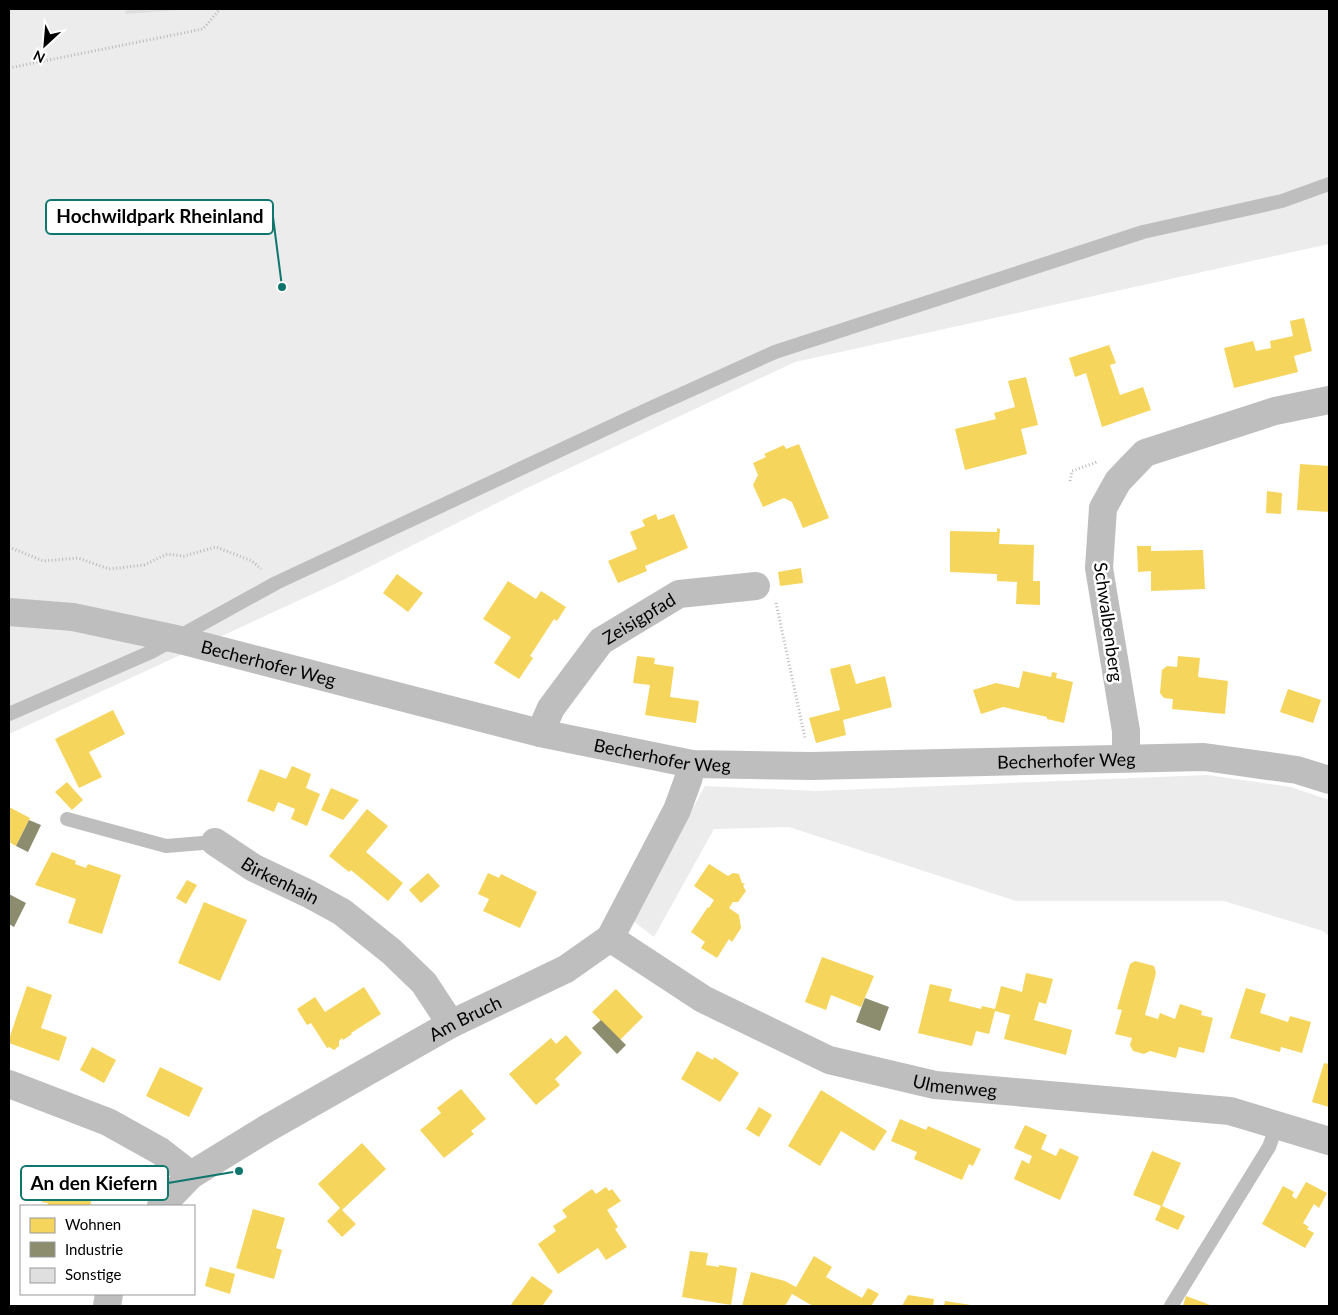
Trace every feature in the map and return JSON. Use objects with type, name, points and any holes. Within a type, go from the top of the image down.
[{"type":"street","name":"Schwalbenberg","points":[[1126,758],[1126,731],[1099,568],[1104,508],[1118,481],[1145,453],[1275,411],[1329,400]]},
{"type":"street","name":"Zeisigpfad","points":[[540,733],[551,708],[601,641],[679,594],[756,586]]},
{"type":"street","name":"Becherhofer Weg","points":[[9,612],[73,618],[176,639],[540,733],[692,764],[811,766],[1204,757],[1297,770],[1329,780]]},
{"type":"street","name":"Am Bruch","points":[[162,1205],[191,1175],[266,1129],[450,1024],[566,969],[610,938],[677,810],[692,764]]},
{"type":"street","name":"Birkenhain","points":[[215,842],[254,868],[310,894],[342,912],[392,952],[424,983],[450,1024]]},
{"type":"street","name":"Ulmenweg","points":[[610,938],[703,999],[829,1060],[935,1085],[1230,1111],[1329,1141]]},
{"type":"street","points":[[9,1084],[108,1122],[160,1152],[191,1175]]},
{"type":"lane","points":[[9,714],[151,652],[276,583],[644,411],[776,352],[1142,232],[1282,201],[1329,184]]},
{"type":"lane","name":"Birkenhain","points":[[67,820],[166,846],[215,842]]},
{"type":"lane","points":[[1170,1306],[1269,1148],[1277,1125]]},
{"type":"path","points":[[9,68],[203,29],[220,9]]},
{"type":"path","points":[[9,547],[43,561],[78,558],[108,569],[144,565],[168,554],[184,556],[216,547],[252,561],[276,583]]},
{"type":"path","points":[[756,586],[777,604],[811,766]]},
{"type":"shaded area","points":[[9,9],[1329,9],[1329,244],[795,362],[525,489],[341,581],[9,734]]},
{"type":"shaded area","points":[[1207,775],[1291,787],[1329,800],[1329,936],[1323,931],[1224,901],[1016,901],[789,827],[714,829],[654,937],[632,920],[705,786],[816,791]]},
{"type":"building: Wohnen","points":[[1304,318],[1312,351],[1294,356],[1298,372],[1234,388],[1224,348],[1253,341],[1256,351],[1271,348],[1270,341],[1293,336],[1290,321]]},
{"type":"building: Wohnen","points":[[1109,345],[1116,363],[1110,365],[1120,395],[1143,387],[1151,410],[1102,427],[1086,373],[1075,377],[1069,358]]},
{"type":"building: Wohnen","points":[[1026,377],[1038,425],[1021,429],[1027,454],[965,470],[955,429],[996,419],[994,413],[1015,407],[1008,381]]},
{"type":"building: Wohnen","points":[[799,444],[829,518],[803,528],[792,502],[784,498],[763,507],[753,485],[758,475],[753,463],[766,457],[764,454],[784,445],[786,449]]},
{"type":"building: Wohnen","points":[[1300,464],[1329,466],[1329,512],[1297,510]]},
{"type":"building: Wohnen","points":[[1267,491],[1282,493],[1281,514],[1266,513]]},
{"type":"building: Wohnen","points":[[656,514],[658,520],[674,514],[688,548],[645,566],[647,571],[618,583],[608,561],[637,549],[630,532],[645,526],[642,520]]},
{"type":"building: Wohnen","points":[[997,528],[1000,529],[999,544],[1034,545],[1033,581],[1040,581],[1040,605],[1016,604],[1017,582],[997,581],[997,574],[950,572],[950,531],[997,532]]},
{"type":"building: Wohnen","points":[[1137,546],[1151,546],[1151,551],[1203,550],[1205,589],[1151,591],[1151,571],[1138,572]]},
{"type":"building: Wohnen","points":[[801,568],[803,583],[780,586],[778,572]]},
{"type":"building: Wohnen","points":[[397,574],[423,593],[408,612],[383,593]]},
{"type":"building: Wohnen","points":[[508,581],[536,599],[541,591],[566,607],[557,621],[554,619],[530,656],[533,658],[519,679],[494,663],[511,637],[483,619]]},
{"type":"building: Wohnen","points":[[637,656],[655,658],[654,664],[674,667],[670,697],[699,701],[696,723],[645,715],[650,685],[633,683]]},
{"type":"building: Wohnen","points":[[1178,656],[1200,658],[1198,677],[1228,681],[1225,714],[1172,709],[1173,699],[1164,698],[1160,693],[1162,670],[1167,666],[1177,667]]},
{"type":"building: Wohnen","points":[[850,664],[856,684],[885,676],[892,707],[843,720],[846,735],[816,743],[809,718],[840,710],[830,669]]},
{"type":"building: Wohnen","points":[[1023,671],[1051,677],[1052,672],[1057,673],[1056,678],[1073,682],[1064,723],[1003,707],[981,714],[973,690],[996,683],[1019,688]]},
{"type":"building: Wohnen","points":[[1288,689],[1321,700],[1313,723],[1280,712]]},
{"type":"building: Wohnen","points":[[113,710],[125,734],[89,752],[102,777],[79,788],[55,739]]},
{"type":"building: Wohnen","points":[[292,766],[311,774],[306,788],[320,794],[307,826],[291,819],[295,809],[278,802],[274,812],[247,801],[260,769],[286,779]]},
{"type":"building: Wohnen","points":[[67,782],[83,800],[72,810],[55,792]]},
{"type":"building: Wohnen","points":[[331,788],[359,800],[343,820],[321,810]]},
{"type":"building: Wohnen","points":[[9,807],[30,818],[16,846],[9,842]]},
{"type":"building: Wohnen","points":[[367,809],[388,826],[366,852],[403,883],[388,901],[351,870],[349,872],[329,856]]},
{"type":"building: Wohnen","points":[[52,852],[76,861],[75,864],[86,868],[88,864],[121,875],[102,934],[68,923],[76,899],[35,885]]},
{"type":"building: Wohnen","points":[[709,864],[728,876],[733,873],[739,874],[742,883],[745,884],[743,886],[746,891],[738,902],[733,902],[729,908],[739,915],[741,928],[732,942],[729,939],[717,958],[701,948],[705,942],[691,932],[714,900],[694,886]]},
{"type":"building: Wohnen","points":[[428,873],[440,886],[421,903],[409,890]]},
{"type":"building: Wohnen","points":[[488,873],[499,878],[501,874],[537,892],[520,928],[483,911],[489,899],[478,894]]},
{"type":"building: Wohnen","points":[[187,880],[197,885],[186,904],[176,898]]},
{"type":"building: Wohnen","points":[[204,902],[247,920],[220,981],[178,963]]},
{"type":"building: Wohnen","points":[[822,957],[874,976],[861,1007],[831,995],[826,1010],[805,1002]]},
{"type":"building: Wohnen","points":[[1135,961],[1154,966],[1156,973],[1145,1015],[1158,1019],[1160,1013],[1175,1019],[1180,1004],[1202,1011],[1201,1015],[1213,1018],[1204,1053],[1179,1047],[1176,1058],[1150,1051],[1144,1054],[1133,1051],[1130,1045],[1132,1038],[1115,1034],[1122,1010],[1117,1009],[1130,964]]},
{"type":"building: Wohnen","points":[[1026,973],[1053,979],[1046,1004],[1039,1002],[1034,1020],[1072,1030],[1066,1055],[1004,1039],[1010,1015],[995,1011],[989,1034],[976,1031],[972,1046],[918,1033],[930,984],[952,989],[949,1001],[981,1009],[982,1006],[995,1009],[1001,986],[1022,992]]},
{"type":"building: Wohnen","points":[[27,986],[52,995],[41,1028],[67,1037],[59,1061],[9,1043]]},
{"type":"building: Wohnen","points":[[364,987],[381,1014],[343,1040],[342,1038],[339,1041],[339,1046],[334,1050],[329,1047],[327,1048],[311,1023],[307,1025],[297,1009],[315,997],[325,1012]]},
{"type":"building: Wohnen","points":[[1246,988],[1266,994],[1260,1013],[1288,1022],[1290,1016],[1311,1022],[1302,1053],[1281,1047],[1280,1052],[1230,1038]]},
{"type":"building: Wohnen","points":[[616,989],[643,1017],[620,1040],[592,1012]]},
{"type":"building: Wohnen","points":[[566,1035],[582,1053],[555,1079],[560,1085],[536,1105],[509,1074],[551,1038],[556,1044]]},
{"type":"building: Wohnen","points":[[92,1047],[116,1060],[104,1083],[80,1070]]},
{"type":"building: Wohnen","points":[[697,1051],[713,1060],[714,1057],[739,1073],[720,1102],[681,1079]]},
{"type":"building: Wohnen","points":[[1324,1063],[1329,1064],[1329,1107],[1312,1102]]},
{"type":"building: Wohnen","points":[[160,1067],[203,1088],[189,1117],[146,1096]]},
{"type":"building: Wohnen","points":[[461,1089],[486,1119],[471,1131],[474,1134],[444,1158],[420,1130],[441,1113],[437,1108]]},
{"type":"building: Wohnen","points":[[821,1090],[887,1131],[874,1151],[841,1131],[820,1166],[788,1146]]},
{"type":"building: Wohnen","points":[[759,1107],[772,1115],[759,1137],[746,1129]]},
{"type":"building: Wohnen","points":[[900,1119],[926,1130],[928,1126],[981,1149],[973,1166],[969,1164],[962,1180],[914,1159],[917,1152],[891,1141]]},
{"type":"building: Wohnen","points":[[1025,1125],[1047,1135],[1041,1149],[1056,1156],[1060,1148],[1079,1157],[1060,1200],[1014,1179],[1022,1160],[1029,1164],[1032,1156],[1014,1148]]},
{"type":"building: Wohnen","points":[[362,1143],[386,1169],[342,1210],[356,1224],[342,1237],[327,1221],[340,1208],[318,1184]]},
{"type":"building: Wohnen","points":[[1152,1151],[1181,1163],[1162,1206],[1185,1216],[1178,1230],[1155,1220],[1161,1206],[1133,1195]]},
{"type":"building: Wohnen","points":[[68,1172],[74,1172],[79,1174],[80,1183],[95,1187],[90,1205],[47,1205],[48,1203],[42,1202],[44,1191],[50,1192],[54,1177],[64,1179]]},
{"type":"building: Wohnen","points":[[1306,1182],[1327,1193],[1319,1208],[1314,1204],[1303,1223],[1309,1227],[1307,1229],[1314,1233],[1305,1248],[1262,1224],[1283,1186],[1294,1192],[1292,1196],[1296,1199]]},
{"type":"building: Wohnen","points":[[606,1187],[609,1191],[612,1189],[621,1201],[607,1210],[618,1227],[615,1229],[627,1247],[606,1260],[598,1248],[558,1274],[538,1244],[556,1231],[553,1226],[567,1217],[562,1210],[592,1189],[596,1194]]},
{"type":"building: Wohnen","points":[[253,1209],[285,1218],[276,1248],[282,1250],[274,1279],[236,1268]]},
{"type":"building: Wohnen","points":[[690,1251],[708,1253],[706,1265],[737,1268],[731,1305],[682,1297]]},
{"type":"building: Wohnen","points":[[814,1256],[832,1267],[826,1277],[862,1298],[868,1288],[879,1294],[871,1306],[813,1306],[792,1294],[785,1306],[742,1306],[751,1272],[785,1281],[796,1287]]},
{"type":"building: Wohnen","points":[[210,1267],[235,1274],[230,1294],[205,1286]]},
{"type":"building: Wohnen","points":[[532,1276],[553,1291],[542,1306],[510,1306]]},
{"type":"building: Wohnen","points":[[908,1295],[934,1299],[933,1306],[902,1306]]},
{"type":"building: Wohnen","points":[[1186,1296],[1213,1306],[1183,1306]]},
{"type":"building: Wohnen","points":[[945,1301],[971,1305],[971,1306],[944,1306]]},
{"type":"building: Industrie","points":[[29,820],[41,825],[28,852],[16,846]]},
{"type":"building: Industrie","points":[[9,894],[26,903],[14,927],[9,924]]},
{"type":"building: Industrie","points":[[865,998],[889,1007],[880,1031],[856,1022]]},
{"type":"building: Industrie","points":[[601,1020],[626,1045],[617,1054],[592,1028]]},
{"type":"building: Sonstige","points":[[125,9],[178,9],[178,10],[126,14]]},
{"type":"place","name":"Hochwildpark Rheinland","points":[[282,287]]},
{"type":"place","name":"An den Kiefern","points":[[239,1171]]}]
